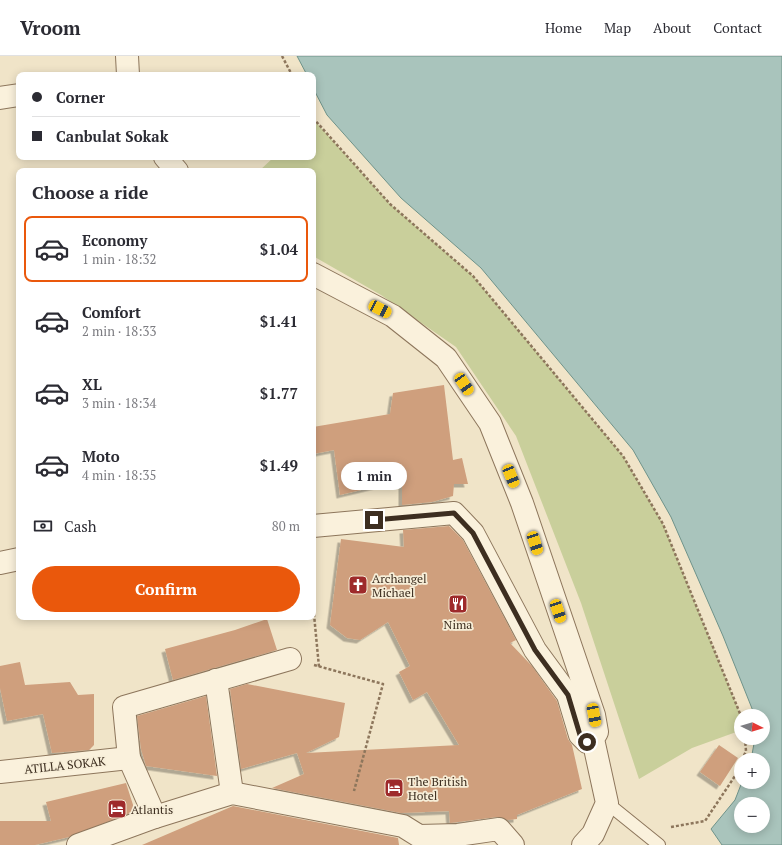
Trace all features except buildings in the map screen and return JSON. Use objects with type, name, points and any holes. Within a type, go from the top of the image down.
[{"type":"street","points":[[126,56],[128,72]]},
{"type":"street","points":[[0,98],[16,95]]},
{"type":"street","points":[[168,160],[174,168]]},
{"type":"street","points":[[316,276],[393,316],[446,358],[490,423],[522,503],[594,715],[597,732],[593,739],[587,742],[580,735],[568,695],[535,650],[473,533],[454,513],[316,526]]},
{"type":"street","points":[[0,563],[16,560]]},
{"type":"street","points":[[155,817],[129,758],[124,707],[290,659]]},
{"type":"street","points":[[216,680],[232,793]]},
{"type":"street","points":[[583,845],[593,834],[607,803],[593,739]]},
{"type":"street","name":"ATILLA SOKAK","points":[[0,772],[129,758]]},
{"type":"street","points":[[78,845],[155,817],[232,793],[348,814],[403,826],[419,836],[458,835],[499,829],[512,845]]},
{"type":"lane","points":[[607,803],[656,842]]},
{"type":"path","points":[[282,56],[290,72]]},
{"type":"path","points":[[316,121],[390,204],[473,276],[623,456],[663,524],[738,709]]},
{"type":"path","points":[[315,620],[319,667]]},
{"type":"path","points":[[290,659],[384,684],[348,814]]},
{"type":"path","points":[[656,842],[673,825],[705,821],[734,778]]},
{"type":"green space","points":[[316,122],[390,204],[473,276],[623,456],[663,524],[738,709],[734,709],[734,733],[692,748],[639,779],[581,603],[516,436],[456,347],[381,295],[316,258],[316,168],[262,168],[271,160],[316,160]]},
{"type":"water","points":[[297,56],[782,56],[782,845],[722,845],[711,829],[734,801],[734,833],[770,833],[770,797],[736,797],[739,789],[770,789],[770,753],[752,753],[754,745],[770,745],[770,709],[752,709],[723,636],[671,517],[633,450],[481,268],[401,198],[327,115],[316,94],[316,72],[305,72]]},
{"type":"place","name":"Archangel Michael","points":[[358,585]]},
{"type":"place","name":"Nima","points":[[458,604]]},
{"type":"place","name":"The British Hotel","points":[[394,788]]},
{"type":"place","name":"Atlantis","points":[[117,809]]},
{"type":"route","points":[[374,520],[454,513],[473,533],[535,650],[568,695],[580,735],[587,742]]}]
